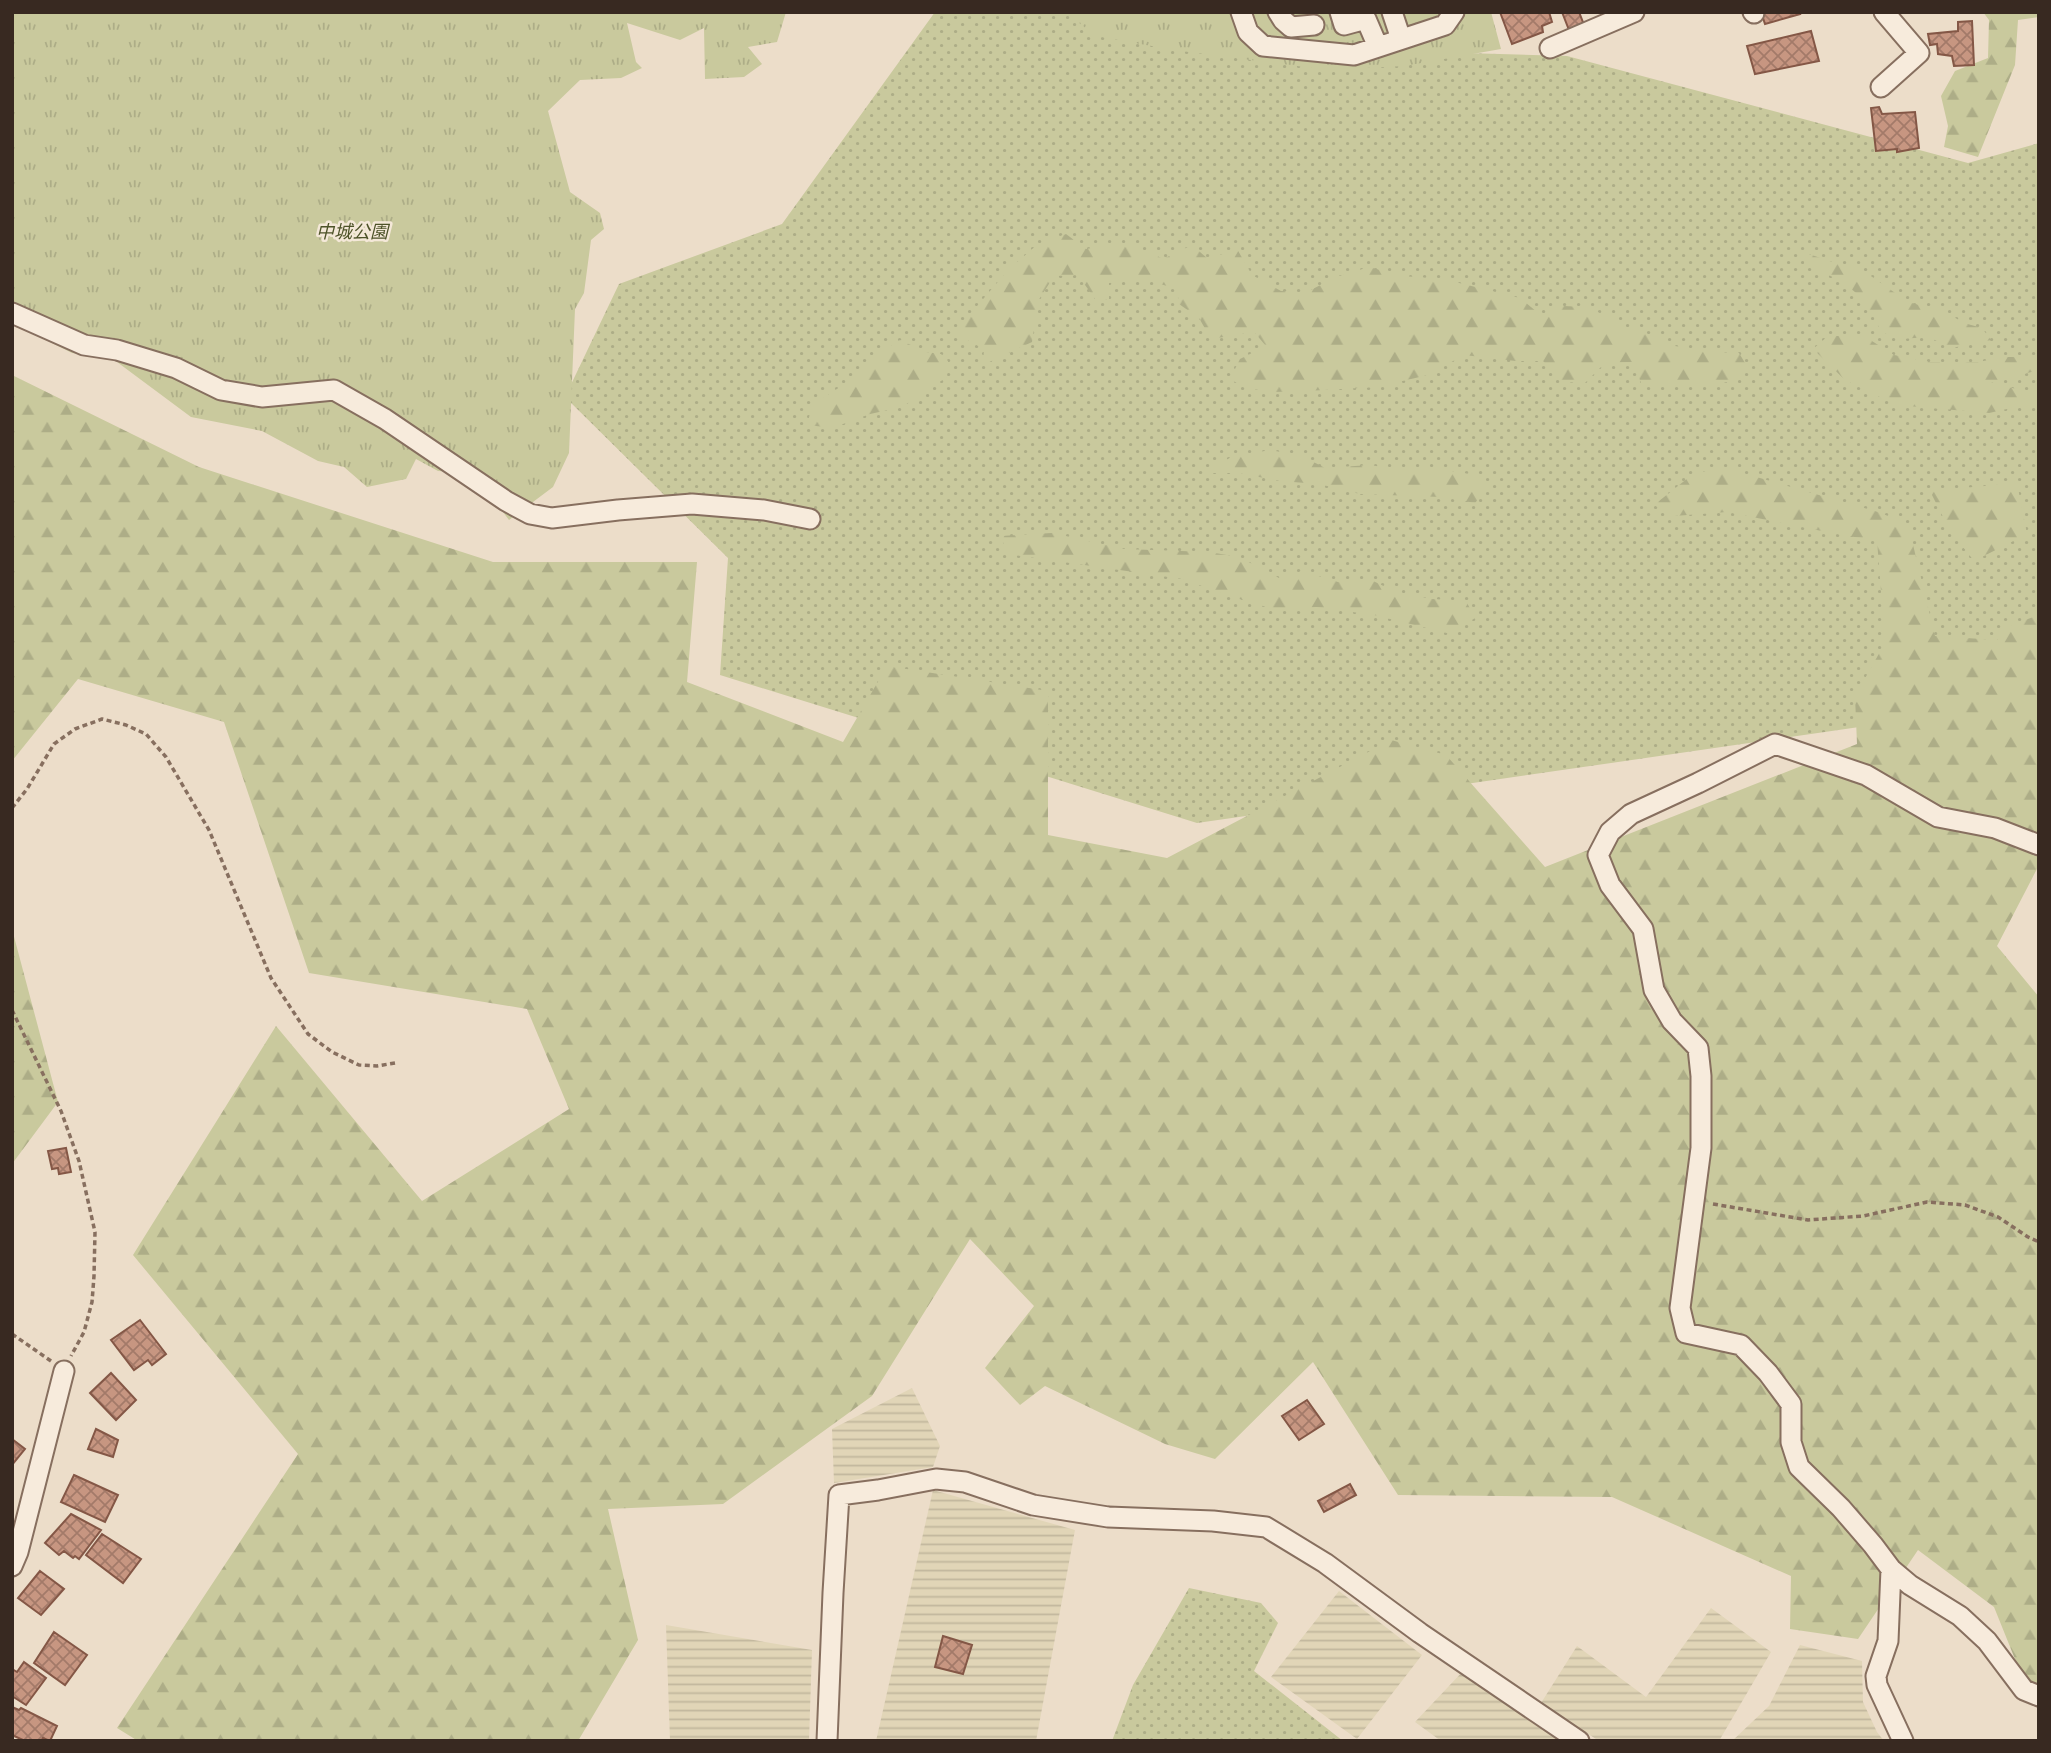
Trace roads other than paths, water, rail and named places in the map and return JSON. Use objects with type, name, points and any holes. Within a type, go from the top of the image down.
[{"type":"street","points":[[1241,12],[1248,32],[1262,46],[1354,55],[1445,25],[1454,12]]},
{"type":"street","points":[[1278,12],[1291,27],[1312,18],[1322,51]]},
{"type":"street","points":[[1392,12],[1401,39]]},
{"type":"street","points":[[1550,48],[1634,12]]},
{"type":"street","points":[[1881,87],[1919,52],[1884,12]]},
{"type":"street","points":[[1354,55],[1342,19],[1366,19],[1378,47]]},
{"type":"street","points":[[12,313],[83,345],[117,350],[176,368],[221,390],[262,397],[334,390],[385,419],[506,501],[530,514],[552,518],[692,503],[764,510],[810,519]]},
{"type":"street","points":[[2039,845],[1995,828],[1938,817],[1866,775],[1775,744],[1631,814],[1610,832],[1598,855],[1610,885],[1643,929],[1654,990],[1672,1021],[1698,1048],[1702,1076],[1701,1148],[1680,1308],[1686,1333],[1741,1345],[1768,1373],[1791,1404],[1791,1442],[1799,1467],[1841,1508],[1891,1569],[1910,1585],[1960,1615],[1987,1641],[2024,1690],[2039,1696]]},
{"type":"street","points":[[12,1566],[18,1552],[64,1370]]},
{"type":"street","points":[[827,1741],[839,1495],[936,1479],[965,1482],[1033,1504],[1108,1517],[1213,1521],[1266,1527],[1325,1563],[1420,1633],[1579,1741]]},
{"type":"street","points":[[1891,1569],[1888,1641],[1877,1676],[1877,1685],[1903,1741]]},
{"type":"park label","name":"中城公園","points":[[352,232]]}]
